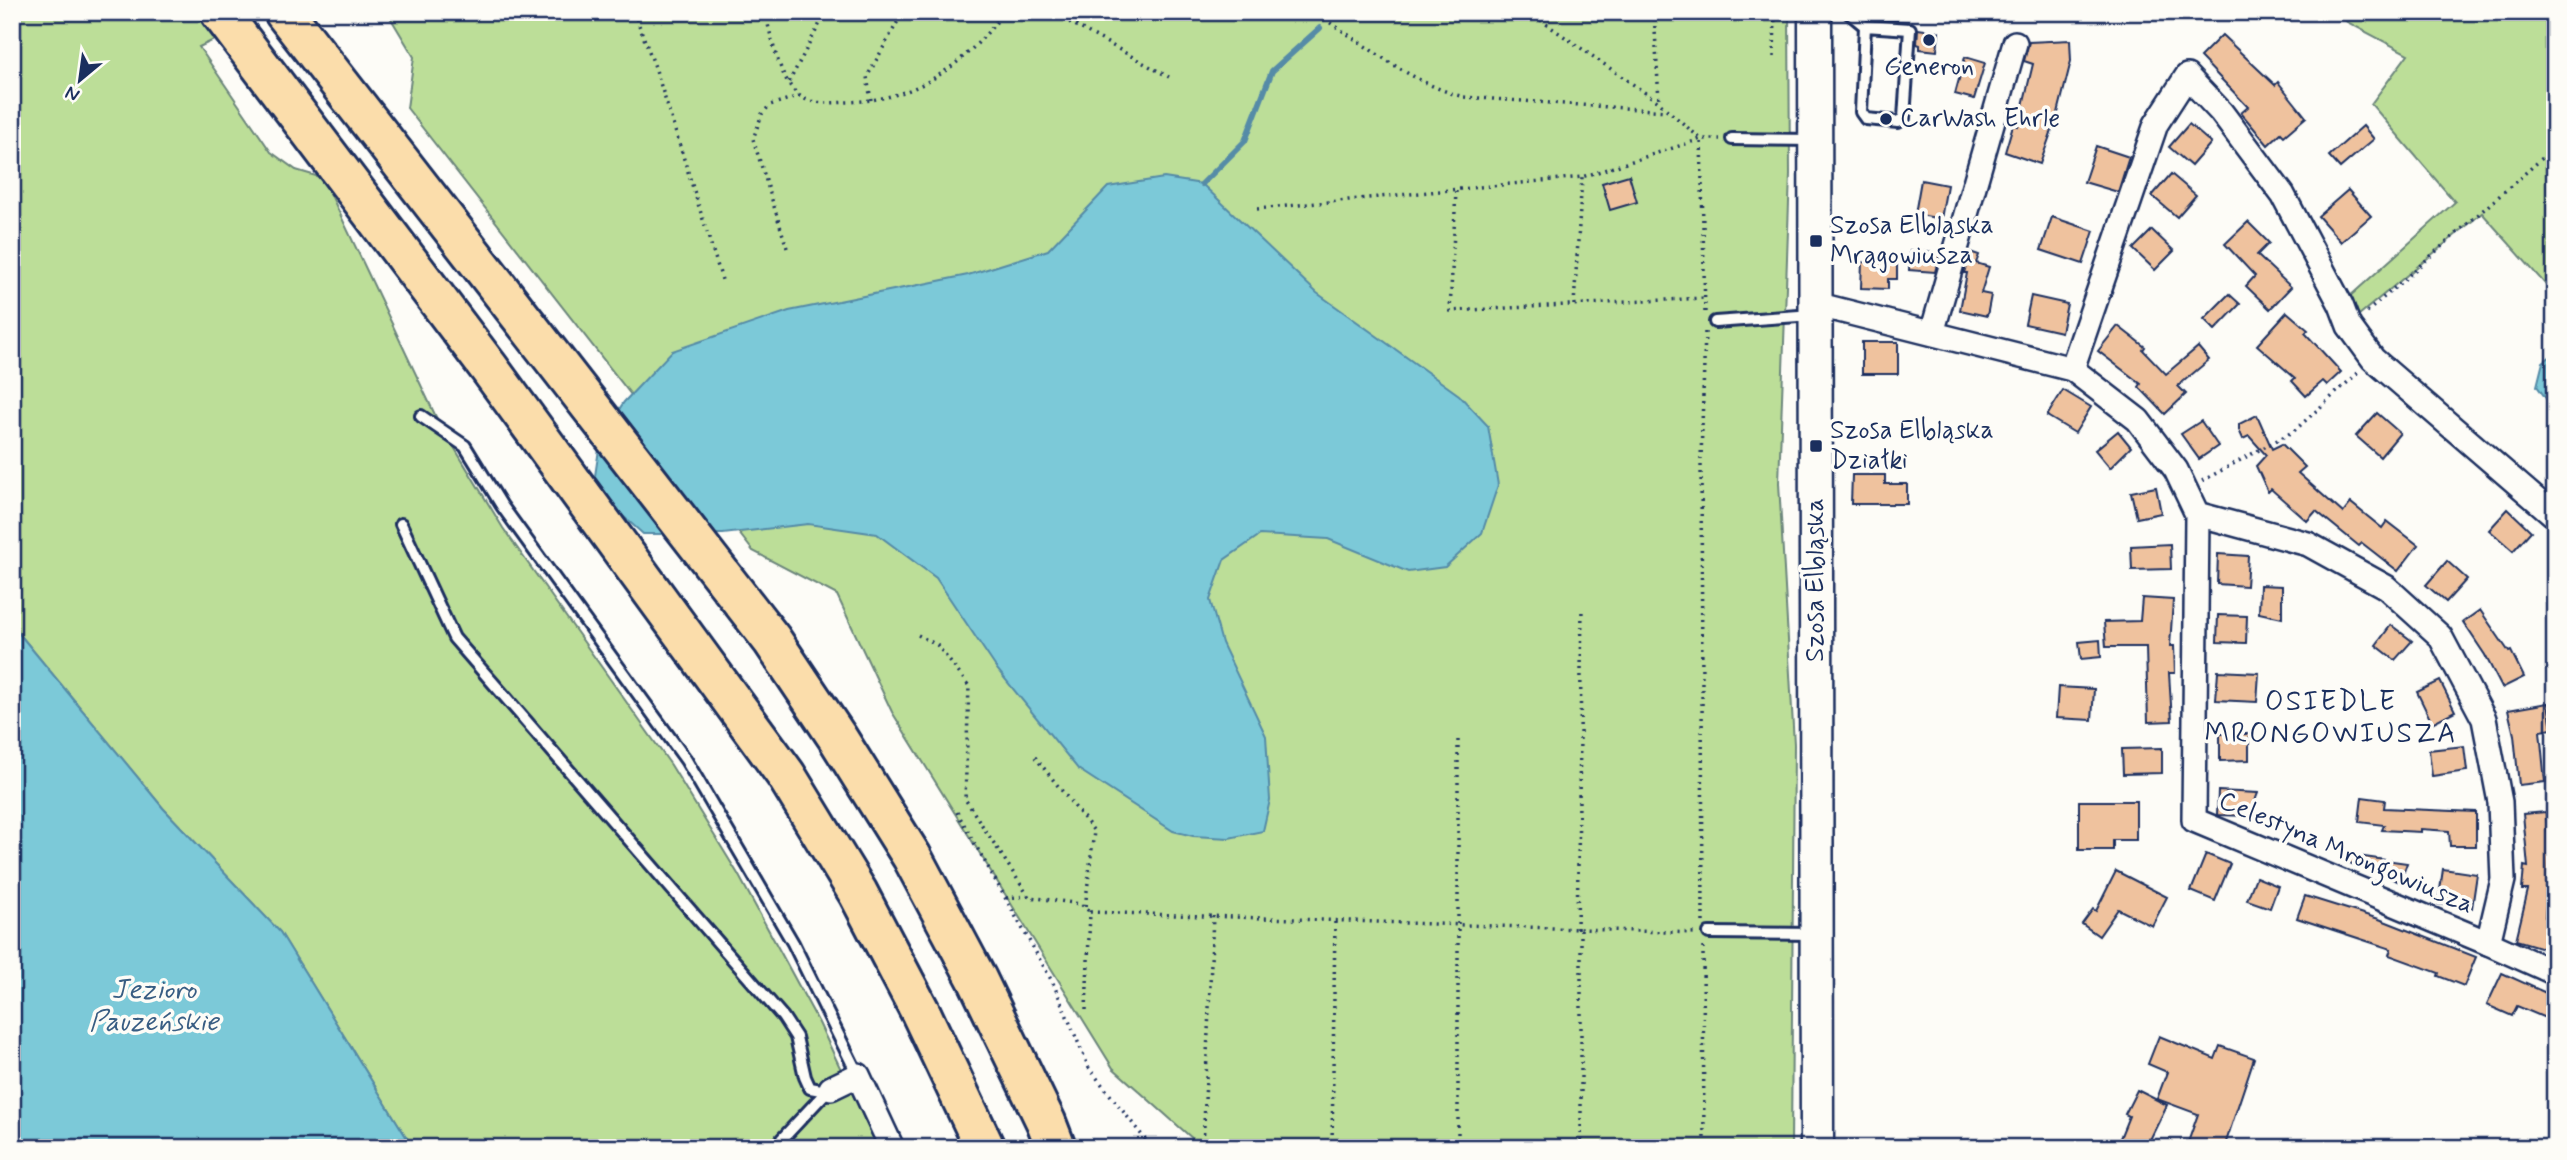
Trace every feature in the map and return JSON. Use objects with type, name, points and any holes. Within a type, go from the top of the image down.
[{"type":"highway","points":[[220,12],[489,368],[786,775],[858,893],[921,1013],[985,1148]]},
{"type":"highway","points":[[284,12],[772,640],[912,857],[976,979],[1056,1148]]},
{"type":"main road","name":"Szosa Elbląska","points":[[1815,12],[1817,1148]]},
{"type":"street","points":[[1932,333],[2015,43]]},
{"type":"street","points":[[2072,369],[2156,124],[2187,76],[2221,112],[2283,195],[2350,326],[2373,359],[2555,516]]},
{"type":"street","name":"Celestyna Mrongowiusza","points":[[1816,311],[1827,307],[2072,369],[2138,420],[2176,470],[2197,514],[2194,820],[2555,973]]},
{"type":"street","name":"Celestyna Mrongowiusza","points":[[2197,514],[2308,544],[2386,587],[2440,636],[2484,719],[2500,802],[2503,880],[2487,943]]},
{"type":"street","points":[[829,1090],[858,1074],[892,1148]]},
{"type":"lane","points":[[1848,12],[1864,26],[1910,29],[1904,118],[1898,122],[1866,119],[1861,112],[1864,26]]},
{"type":"lane","points":[[1732,139],[1815,140]]},
{"type":"lane","points":[[1715,322],[1816,311]]},
{"type":"lane","points":[[421,416],[465,446],[502,506],[686,760],[793,943],[858,1074]]},
{"type":"lane","points":[[401,524],[454,638],[783,1017],[796,1037],[810,1088],[829,1090]]},
{"type":"lane","points":[[1706,933],[1816,934]]},
{"type":"lane","points":[[779,1148],[782,1139],[829,1090]]},
{"type":"path","points":[[634,12],[655,67],[723,283]]},
{"type":"path","points":[[765,12],[775,50],[789,82],[799,96],[811,101],[833,103],[900,95],[942,74],[976,44],[1003,12]]},
{"type":"path","points":[[789,82],[826,12]]},
{"type":"path","points":[[872,100],[867,77],[903,12]]},
{"type":"path","points":[[1051,12],[1169,77]]},
{"type":"path","points":[[1312,12],[1422,80],[1464,97],[1670,111]]},
{"type":"path","points":[[1530,12],[1659,102],[1701,139],[1705,298],[1701,459],[1706,933],[1704,1148]]},
{"type":"path","points":[[1654,12],[1659,102]]},
{"type":"path","points":[[1774,57],[1775,12]]},
{"type":"path","points":[[787,248],[753,139],[762,114],[769,105],[799,96]]},
{"type":"path","points":[[1257,209],[1582,177],[1701,139]]},
{"type":"path","points":[[2350,326],[2555,147]]},
{"type":"path","points":[[1574,304],[1582,177]]},
{"type":"path","points":[[1456,190],[1450,311],[1705,298]]},
{"type":"path","points":[[2185,489],[2294,431],[2373,359]]},
{"type":"path","points":[[1581,1148],[1579,929],[1582,607]]},
{"type":"path","points":[[918,635],[937,645],[969,687],[965,799],[1028,896]]},
{"type":"path","points":[[1458,739],[1458,1148]]},
{"type":"path","points":[[1034,757],[1094,831],[1088,910],[1086,1010]]},
{"type":"path","points":[[957,812],[1053,983],[1088,1068],[1152,1148]]},
{"type":"path","points":[[1006,898],[1028,896],[1081,904],[1088,910],[1706,933]]},
{"type":"path","points":[[1203,1148],[1213,916]]},
{"type":"path","points":[[1332,1148],[1335,920]]},
{"type":"green space","points":[[12,12],[274,12],[199,47],[271,152],[296,170],[323,178],[437,419],[503,528],[671,765],[738,874],[819,1023],[878,1148],[413,1148],[280,932],[163,808],[12,625]]},
{"type":"green space","points":[[387,12],[1789,12],[1790,174],[1779,483],[1794,744],[1791,1148],[1203,1148],[1113,1068],[892,712],[837,595],[753,551],[407,108],[414,57]]},
{"type":"green space","points":[[2335,12],[2555,12],[2555,295],[2482,213],[2359,315],[2348,298],[2455,202],[2371,104],[2408,54],[2347,22]]},
{"type":"water","points":[[1164,178],[1202,184],[1317,293],[1459,395],[1488,426],[1498,485],[1482,533],[1445,567],[1408,572],[1328,539],[1260,535],[1224,560],[1210,600],[1222,643],[1266,736],[1270,800],[1263,831],[1229,838],[1193,836],[1173,831],[1078,769],[997,669],[936,578],[877,534],[808,524],[723,534],[643,534],[593,489],[601,436],[624,402],[672,351],[789,311],[968,275],[1048,250],[1108,187]]},
{"type":"water","points":[[2555,353],[2555,411],[2537,386],[2543,362]]},
{"type":"water","name":"Jezioro Pauzeńskie","points":[[12,625],[163,808],[280,932],[413,1148],[12,1148]]},
{"type":"building","name":"Generon","points":[[1918,29],[1939,32],[1937,51],[1920,49],[1917,44]]},
{"type":"building","points":[[2222,35],[2275,85],[2278,82],[2306,117],[2284,136],[2281,133],[2268,145],[2241,113],[2248,107],[2200,57]]},
{"type":"building","points":[[2070,40],[2071,61],[2058,113],[2040,164],[2005,152],[2013,125],[2018,126],[2033,64],[2024,61],[2029,42]]},
{"type":"building","points":[[1965,57],[1985,63],[1974,99],[1955,94]]},
{"type":"building","points":[[2189,124],[2211,143],[2191,166],[2169,147]]},
{"type":"building","points":[[2363,126],[2374,139],[2340,168],[2329,156]]},
{"type":"building","points":[[2096,146],[2129,157],[2118,192],[2084,182]]},
{"type":"building","points":[[2171,174],[2196,195],[2177,217],[2152,196]]},
{"type":"building","points":[[1629,175],[1637,202],[1610,210],[1602,183]]},
{"type":"building","points":[[1921,180],[1947,185],[1941,219],[1915,214]]},
{"type":"building","points":[[2348,190],[2371,216],[2341,242],[2318,216]]},
{"type":"building","points":[[2052,217],[2094,231],[2083,264],[2041,250]]},
{"type":"building","points":[[2248,222],[2269,243],[2257,255],[2291,287],[2270,309],[2246,286],[2255,276],[2225,244]]},
{"type":"building","points":[[2152,230],[2174,251],[2155,270],[2133,249]]},
{"type":"building","points":[[1910,251],[1940,253],[1935,272],[1909,270]]},
{"type":"building","points":[[1970,252],[1979,255],[1976,263],[1989,267],[1981,293],[1991,295],[1987,316],[1960,310],[1967,273],[1964,273]]},
{"type":"building","points":[[1862,262],[1897,264],[1897,279],[1888,279],[1888,289],[1861,288]]},
{"type":"building","points":[[2229,294],[2240,304],[2215,330],[2204,319]]},
{"type":"building","points":[[2031,296],[2067,304],[2061,332],[2025,324]]},
{"type":"building","points":[[2287,312],[2308,330],[2305,333],[2341,372],[2327,385],[2323,381],[2306,396],[2292,381],[2295,378],[2257,345]]},
{"type":"building","points":[[2118,326],[2145,347],[2143,350],[2166,374],[2198,347],[2209,360],[2178,386],[2186,394],[2165,414],[2139,387],[2141,384],[2098,351]]},
{"type":"building","points":[[1862,342],[1898,342],[1898,374],[1862,374]]},
{"type":"building","points":[[2063,390],[2091,407],[2075,433],[2047,416]]},
{"type":"building","points":[[2377,413],[2400,433],[2380,457],[2356,436]]},
{"type":"building","points":[[2257,415],[2272,449],[2282,444],[2305,467],[2298,473],[2343,513],[2351,503],[2382,528],[2387,521],[2418,545],[2398,571],[2362,543],[2359,546],[2316,511],[2307,521],[2271,489],[2268,492],[2256,466],[2266,455],[2249,436],[2243,439],[2239,430],[2239,424]]},
{"type":"building","points":[[2201,421],[2218,446],[2199,459],[2181,434]]},
{"type":"building","points":[[2118,431],[2131,447],[2110,468],[2095,450]]},
{"type":"building","points":[[1852,475],[1885,475],[1885,484],[1907,484],[1907,504],[1851,504]]},
{"type":"building","points":[[2156,487],[2161,513],[2137,518],[2131,492]]},
{"type":"building","points":[[2508,509],[2531,531],[2513,551],[2489,530]]},
{"type":"building","points":[[2170,544],[2171,569],[2132,570],[2131,546]]},
{"type":"building","points":[[2218,554],[2248,556],[2246,586],[2217,584]]},
{"type":"building","points":[[2447,561],[2467,579],[2446,602],[2426,585]]},
{"type":"building","points":[[2260,585],[2282,586],[2282,618],[2259,613]]},
{"type":"building","points":[[2142,598],[2173,600],[2170,646],[2174,646],[2175,673],[2169,673],[2172,721],[2148,722],[2146,647],[2106,647],[2104,622],[2140,621]]},
{"type":"building","points":[[2480,610],[2509,652],[2511,651],[2524,677],[2502,688],[2485,655],[2463,622]]},
{"type":"building","points":[[2218,615],[2247,616],[2246,643],[2217,642]]},
{"type":"building","points":[[2391,625],[2412,641],[2395,660],[2376,645]]},
{"type":"building","points":[[2100,640],[2101,657],[2081,659],[2079,642]]},
{"type":"building","points":[[2218,671],[2259,673],[2257,702],[2216,700]]},
{"type":"building","points":[[2440,681],[2455,711],[2432,723],[2417,692]]},
{"type":"building","points":[[2058,687],[2094,689],[2092,720],[2056,718]]},
{"type":"building","points":[[2548,703],[2552,729],[2540,731],[2545,782],[2519,785],[2514,735],[2508,710]]},
{"type":"building","points":[[2220,734],[2249,734],[2249,760],[2220,761]]},
{"type":"building","points":[[2464,746],[2467,771],[2432,776],[2429,750]]},
{"type":"building","points":[[2162,748],[2162,773],[2123,774],[2122,749]]},
{"type":"building","points":[[2218,791],[2258,793],[2249,816],[2217,815]]},
{"type":"building","points":[[2362,797],[2385,800],[2384,808],[2476,812],[2476,846],[2450,846],[2449,831],[2382,830],[2384,825],[2359,822]]},
{"type":"building","points":[[2079,801],[2136,801],[2136,840],[2113,840],[2113,850],[2079,850]]},
{"type":"building","points":[[2546,812],[2550,857],[2545,917],[2548,918],[2543,948],[2516,940],[2528,890],[2522,890],[2524,866],[2528,867],[2523,814]]},
{"type":"building","points":[[2206,854],[2230,864],[2215,901],[2191,891]]},
{"type":"building","points":[[2343,854],[2407,863],[2400,882],[2342,860]]},
{"type":"building","points":[[2443,869],[2477,874],[2472,908],[2438,904]]},
{"type":"building","points":[[2116,871],[2167,897],[2152,926],[2118,909],[2099,936],[2082,924],[2093,909],[2096,911]]},
{"type":"building","points":[[2256,877],[2278,886],[2270,908],[2247,900]]},
{"type":"building","points":[[2305,896],[2379,919],[2476,957],[2464,986],[2438,976],[2439,973],[2389,955],[2391,949],[2297,918]]},
{"type":"building","points":[[2502,973],[2555,997],[2555,1022],[2517,1006],[2512,1016],[2487,1005]]},
{"type":"building","points":[[2159,1036],[2215,1059],[2220,1046],[2254,1058],[2224,1148],[2186,1148],[2198,1114],[2157,1099],[2167,1072],[2148,1064]]},
{"type":"building","points":[[2137,1090],[2167,1105],[2146,1148],[2116,1148],[2129,1116],[2125,1114]]},
{"type":"waterway","points":[[1335,15],[1338,12]]},
{"type":"waterway","points":[[1202,184],[1245,141],[1272,71],[1320,28]]},
{"type":"place","name":"Generon","points":[[1929,40]]},
{"type":"place","name":"CarWash Ehrle","points":[[1886,119]]},
{"type":"place","name":"Szosa Elbląska Mrągowiusza","points":[[1816,241]]},
{"type":"place","name":"Szosa Elbląska Działki","points":[[1816,446]]},
{"type":"district","name":"OSIEDLE MRONGOWIUSZA","points":[[2331,718]]}]
